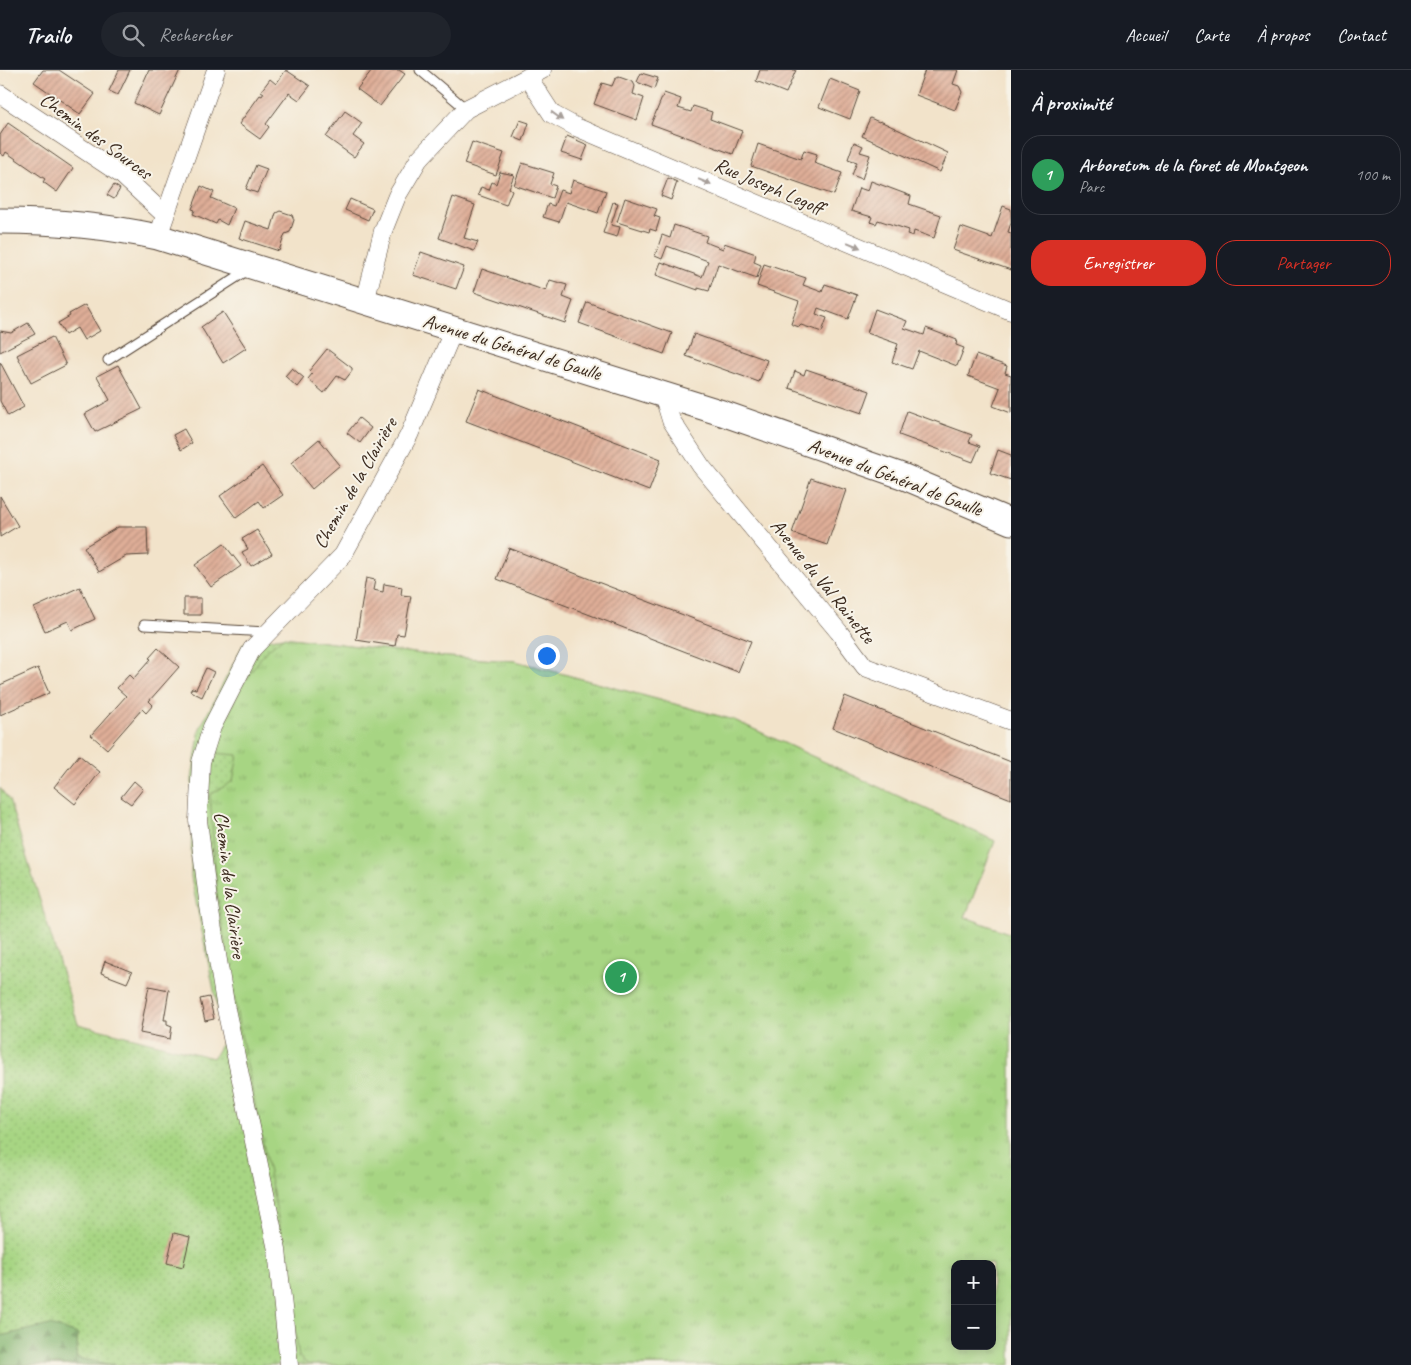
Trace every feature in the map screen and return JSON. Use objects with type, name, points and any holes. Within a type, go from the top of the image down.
[{"type":"street","points":[[161,226],[216,70]]},
{"type":"street","points":[[365,302],[383,232],[397,196],[419,159],[466,109],[535,73]]},
{"type":"street","name":"Rue Joseph Legoff","points":[[535,73],[552,114],[576,127],[1011,311]]},
{"type":"street","name":"Chemin des Sources","points":[[0,94],[122,175],[161,226]]},
{"type":"street","name":"Avenue du Général de Gaulle","points":[[0,221],[42,221],[129,231],[161,226],[252,267],[722,413],[902,476],[1011,522]]},
{"type":"street","name":"Chemin de la Clairière","points":[[289,1365],[277,1250],[226,1009],[208,900],[198,820],[200,762],[212,728],[252,648],[343,555],[409,435],[454,329]]},
{"type":"street","name":"Avenue du Val Rainette","points":[[663,394],[671,420],[701,466],[839,632],[865,667],[1011,721]]},
{"type":"lane","points":[[420,70],[466,109]]},
{"type":"lane","points":[[108,360],[252,267]]},
{"type":"lane","points":[[144,625],[267,632]]},
{"type":"green space","points":[[283,637],[447,657],[515,661],[734,720],[995,841],[965,917],[1011,934],[992,1260],[951,1260],[951,1350],[958,1350],[968,1365],[0,1365],[0,788],[9,800],[78,1024],[213,1058],[224,1040],[191,877],[192,779],[200,728],[244,643]]},
{"type":"green space","points":[[283,637],[447,657],[515,661],[734,720],[995,841],[965,917],[1011,934],[1011,1365],[309,1365],[299,1357],[283,1242],[238,1020],[217,895],[210,795],[233,781],[238,755],[212,753],[239,689],[265,652]]},
{"type":"green space","points":[[50,1325],[78,1334],[76,1358],[114,1365],[0,1365],[0,1336]]},
{"type":"building","points":[[43,70],[59,70],[95,94],[80,114],[34,82]]},
{"type":"building","points":[[119,70],[130,70],[118,95],[109,91]]},
{"type":"building","points":[[149,70],[180,70],[159,115],[134,103]]},
{"type":"building","points":[[286,70],[310,86],[299,100],[289,93],[266,124],[269,127],[260,139],[239,124],[260,95],[262,96],[264,93],[261,91],[270,79],[276,84]]},
{"type":"building","points":[[372,70],[399,70],[405,74],[380,106],[357,89]]},
{"type":"building","points":[[760,70],[796,70],[786,93],[756,81]]},
{"type":"building","points":[[925,70],[958,70],[953,84],[959,86],[962,92],[955,110],[916,95]]},
{"type":"building","points":[[641,73],[658,78],[654,89],[637,82]]},
{"type":"building","points":[[619,77],[633,82],[635,86],[633,94],[644,98],[637,120],[594,104],[602,83],[612,86],[615,79]]},
{"type":"building","points":[[830,79],[860,91],[850,119],[819,107]]},
{"type":"building","points":[[664,93],[681,99],[678,108],[691,112],[693,106],[712,112],[710,119],[742,131],[733,154],[651,124]]},
{"type":"building","points":[[345,111],[362,123],[353,136],[364,144],[354,157],[326,137]]},
{"type":"building","points":[[870,118],[948,153],[940,172],[862,136]]},
{"type":"building","points":[[520,120],[529,123],[523,141],[513,137]]},
{"type":"building","points":[[8,123],[73,168],[57,192],[43,182],[45,179],[6,152],[4,156],[0,153],[0,135]]},
{"type":"building","points":[[567,136],[588,145],[582,160],[561,153]]},
{"type":"building","points":[[472,142],[504,153],[496,175],[464,164]]},
{"type":"building","points":[[854,142],[863,146],[860,152],[870,155],[862,179],[852,175],[857,162],[848,159]]},
{"type":"building","points":[[758,144],[801,159],[804,150],[817,154],[814,163],[842,173],[834,195],[751,166]]},
{"type":"building","points":[[522,163],[554,173],[550,184],[556,186],[552,198],[514,185]]},
{"type":"building","points":[[256,165],[267,169],[257,193],[246,189]]},
{"type":"building","points":[[500,172],[514,175],[509,188],[512,190],[506,205],[478,195],[481,187],[489,190],[492,182],[496,184]]},
{"type":"building","points":[[668,178],[677,182],[671,200],[661,196]]},
{"type":"building","points":[[573,180],[606,191],[598,213],[566,202],[559,222],[543,217],[548,204],[554,206],[560,190],[569,193]]},
{"type":"building","points":[[871,181],[911,196],[909,204],[941,215],[934,238],[914,231],[913,236],[907,234],[909,230],[878,220],[876,224],[870,222],[872,217],[851,211],[859,188],[868,191]]},
{"type":"building","points":[[114,185],[120,189],[114,199],[107,195]]},
{"type":"building","points":[[201,186],[214,192],[211,198],[234,208],[227,225],[218,220],[216,224],[193,214],[195,210],[192,209]]},
{"type":"building","points":[[453,197],[475,205],[464,238],[478,242],[474,251],[439,238]]},
{"type":"building","points":[[625,198],[657,209],[654,216],[660,218],[656,231],[650,229],[649,232],[617,222]]},
{"type":"building","points":[[350,199],[373,209],[368,220],[345,210]]},
{"type":"building","points":[[613,202],[618,203],[611,225],[620,227],[617,237],[603,233]]},
{"type":"building","points":[[1003,206],[1011,209],[1011,223],[1008,232],[1011,233],[1011,270],[953,250],[961,227],[992,238]]},
{"type":"building","points":[[280,211],[292,215],[294,220],[290,232],[285,234],[279,251],[239,238],[245,221],[271,230],[276,213]]},
{"type":"building","points":[[674,225],[707,236],[705,242],[723,249],[724,243],[756,254],[754,262],[761,265],[757,278],[718,264],[709,291],[698,288],[698,290],[656,275],[661,262],[702,277],[708,261],[667,246],[662,259],[655,256],[662,235],[670,238]]},
{"type":"building","points":[[421,252],[464,267],[456,289],[413,275]]},
{"type":"building","points":[[764,264],[806,278],[803,285],[822,292],[825,284],[857,295],[848,319],[818,308],[816,314],[827,318],[822,332],[801,325],[799,327],[791,324],[799,301],[757,286]]},
{"type":"building","points":[[482,269],[546,291],[550,280],[567,285],[563,297],[573,301],[565,323],[474,292]]},
{"type":"building","points":[[587,302],[672,333],[664,354],[579,323]]},
{"type":"building","points":[[85,305],[100,331],[84,340],[77,328],[65,335],[58,323]]},
{"type":"building","points":[[875,309],[907,321],[904,328],[924,335],[926,328],[957,340],[956,345],[964,348],[957,366],[919,351],[912,369],[892,362],[898,344],[867,333]]},
{"type":"building","points":[[223,312],[246,348],[223,363],[201,327]]},
{"type":"building","points":[[28,323],[35,334],[0,352],[0,331],[11,333]]},
{"type":"building","points":[[694,334],[767,360],[759,382],[686,356]]},
{"type":"building","points":[[52,337],[66,365],[31,383],[17,355]]},
{"type":"building","points":[[327,349],[352,368],[352,371],[345,380],[337,376],[324,393],[308,379],[312,374],[309,371]]},
{"type":"building","points":[[976,355],[1007,366],[1005,373],[1011,375],[1011,413],[993,406],[1000,388],[968,376]]},
{"type":"building","points":[[0,362],[24,407],[8,416],[0,401]]},
{"type":"building","points":[[118,365],[142,409],[95,432],[85,414],[110,400],[97,376]]},
{"type":"building","points":[[292,368],[304,378],[297,387],[285,376]]},
{"type":"building","points":[[806,369],[870,391],[862,413],[789,388],[795,371],[804,375]]},
{"type":"building","points":[[479,389],[661,459],[649,491],[466,421]]},
{"type":"building","points":[[907,411],[972,435],[969,442],[980,446],[973,462],[899,435]]},
{"type":"building","points":[[359,418],[371,428],[360,443],[347,433]]},
{"type":"building","points":[[184,429],[192,443],[181,450],[173,435]]},
{"type":"building","points":[[319,439],[340,465],[312,489],[291,463]]},
{"type":"building","points":[[998,450],[1011,455],[1011,480],[990,473]]},
{"type":"building","points":[[262,466],[283,495],[264,508],[259,501],[236,518],[220,496]]},
{"type":"building","points":[[811,478],[846,490],[827,545],[792,533]]},
{"type":"building","points":[[0,496],[18,526],[0,537]]},
{"type":"building","points":[[118,527],[147,527],[148,555],[126,556],[99,572],[84,547]]},
{"type":"building","points":[[257,530],[272,554],[251,566],[242,552],[248,549],[242,539]]},
{"type":"building","points":[[224,544],[241,566],[211,587],[195,565]]},
{"type":"building","points":[[509,548],[751,641],[738,672],[497,579]]},
{"type":"building","points":[[366,578],[375,580],[373,590],[383,592],[384,584],[402,587],[401,595],[411,596],[404,635],[397,634],[395,646],[356,640]]},
{"type":"building","points":[[80,587],[95,619],[72,630],[68,621],[45,631],[34,608]]},
{"type":"building","points":[[184,598],[201,598],[201,615],[184,615]]},
{"type":"building","points":[[158,648],[179,667],[149,701],[153,705],[146,713],[142,709],[107,749],[91,735],[126,696],[117,688],[129,675],[133,679]]},
{"type":"building","points":[[38,668],[49,693],[0,715],[0,685]]},
{"type":"building","points":[[206,668],[214,672],[202,697],[190,691],[192,688],[196,689]]},
{"type":"building","points":[[845,696],[1011,762],[1011,799],[833,728]]},
{"type":"building","points":[[79,755],[100,772],[75,804],[54,787]]},
{"type":"building","points":[[134,781],[143,789],[131,804],[121,797]]},
{"type":"building","points":[[105,961],[132,972],[127,983],[101,973]]},
{"type":"building","points":[[149,986],[169,990],[164,1020],[167,1020],[167,1024],[172,1026],[170,1039],[140,1033]]},
{"type":"building","points":[[209,997],[214,1019],[205,1021],[200,999]]},
{"type":"building","points":[[174,1233],[190,1237],[183,1267],[167,1263]]},
{"type":"place","name":"Arboretum de la foret de Montgeon","points":[[621,977]]}]
